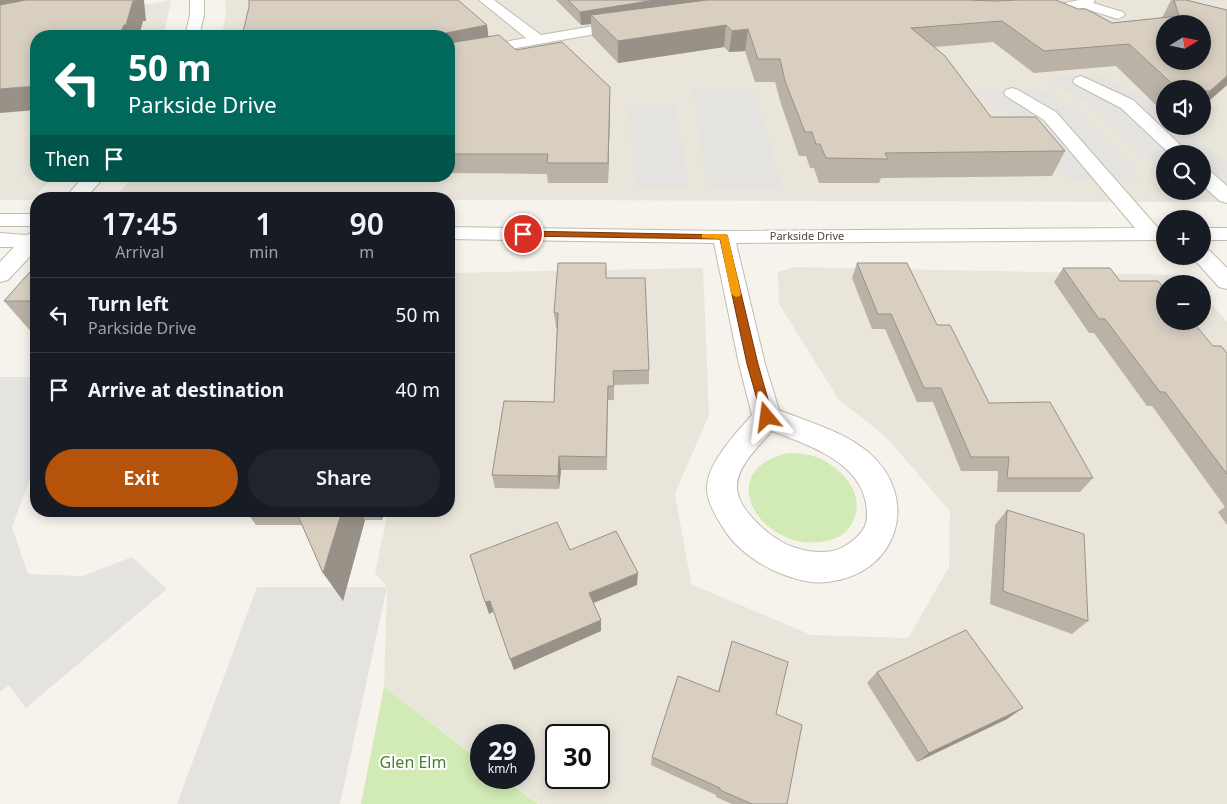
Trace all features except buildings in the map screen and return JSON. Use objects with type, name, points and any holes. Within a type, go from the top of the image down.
[{"type":"street","points":[[194,30],[198,15],[197,0]]},
{"type":"street","points":[[486,0],[538,40]]},
{"type":"street","points":[[1018,15],[1052,11],[1085,2],[1118,15]]},
{"type":"street","points":[[455,55],[642,22]]},
{"type":"street","points":[[1081,81],[1127,104],[1171,145]]},
{"type":"street","points":[[1012,93],[1050,116],[1156,232]]},
{"type":"street","points":[[80,192],[90,182]]},
{"type":"street","points":[[1211,182],[1227,197]]},
{"type":"street","points":[[0,220],[30,233]]},
{"type":"street","name":"Parkside Drive","points":[[455,233],[724,236],[1156,235]]},
{"type":"street","points":[[1211,234],[1227,234]]},
{"type":"street","points":[[0,240],[30,236]]},
{"type":"street","points":[[724,236],[752,364],[767,417]]},
{"type":"street","points":[[0,275],[30,241]]},
{"type":"street","points":[[1211,265],[1227,282]]},
{"type":"street","points":[[767,417],[840,448],[860,462],[876,482],[882,504],[883,526],[870,547],[852,560],[826,567],[800,565],[768,551],[747,536],[728,511],[722,487],[731,463],[767,417]]},
{"type":"shaded area","points":[[171,0],[165,30],[30,30],[30,182],[48,182],[39,192],[30,192],[30,200],[0,200],[0,30]]},
{"type":"shaded area","points":[[225,0],[1227,0],[1227,202],[455,200],[455,192],[120,192],[128,182],[455,182],[455,30],[223,30],[226,11]]},
{"type":"shaded area","points":[[1068,76],[1104,77],[1156,103],[1156,135],[1196,135],[1207,145],[1156,145],[1156,167],[1096,107],[1045,79]]},
{"type":"shaded area","points":[[693,88],[755,90],[782,189],[707,188]]},
{"type":"shaded area","points":[[972,89],[1041,90],[1078,111],[1139,177],[1123,180],[1089,181],[1064,177],[1015,118]]},
{"type":"shaded area","points":[[675,104],[689,188],[635,188],[629,105]]},
{"type":"shaded area","points":[[1211,149],[1227,163],[1227,187],[1211,187]]},
{"type":"shaded area","points":[[795,267],[1185,275],[1156,275],[1156,330],[1211,330],[1211,303],[1227,322],[1227,804],[539,804],[519,789],[535,789],[535,724],[470,724],[470,752],[384,687],[387,587],[375,573],[387,517],[455,517],[455,273],[703,268],[709,415],[675,493],[691,584],[811,635],[908,638],[949,567],[950,511],[885,436],[839,400],[779,304],[778,272]]},
{"type":"shaded area","points":[[0,377],[30,377],[30,479],[12,527],[28,574],[83,576],[132,557],[167,589],[26,708],[9,685],[0,692]]},
{"type":"shaded area","points":[[257,587],[387,587],[340,804],[177,804]]},
{"type":"green space","points":[[788,453],[805,454],[821,459],[829,463],[849,482],[856,498],[857,507],[852,523],[843,534],[836,538],[811,543],[789,538],[769,528],[756,512],[749,495],[751,478],[763,463]]},
{"type":"green space","name":"Glen Elm","points":[[384,687],[470,753],[470,789],[518,789],[538,804],[361,804]]},
{"type":"slow traffic","points":[[705,236],[724,236],[736,294]]},
{"type":"route","points":[[523,234],[724,236],[752,364],[767,417]]}]
